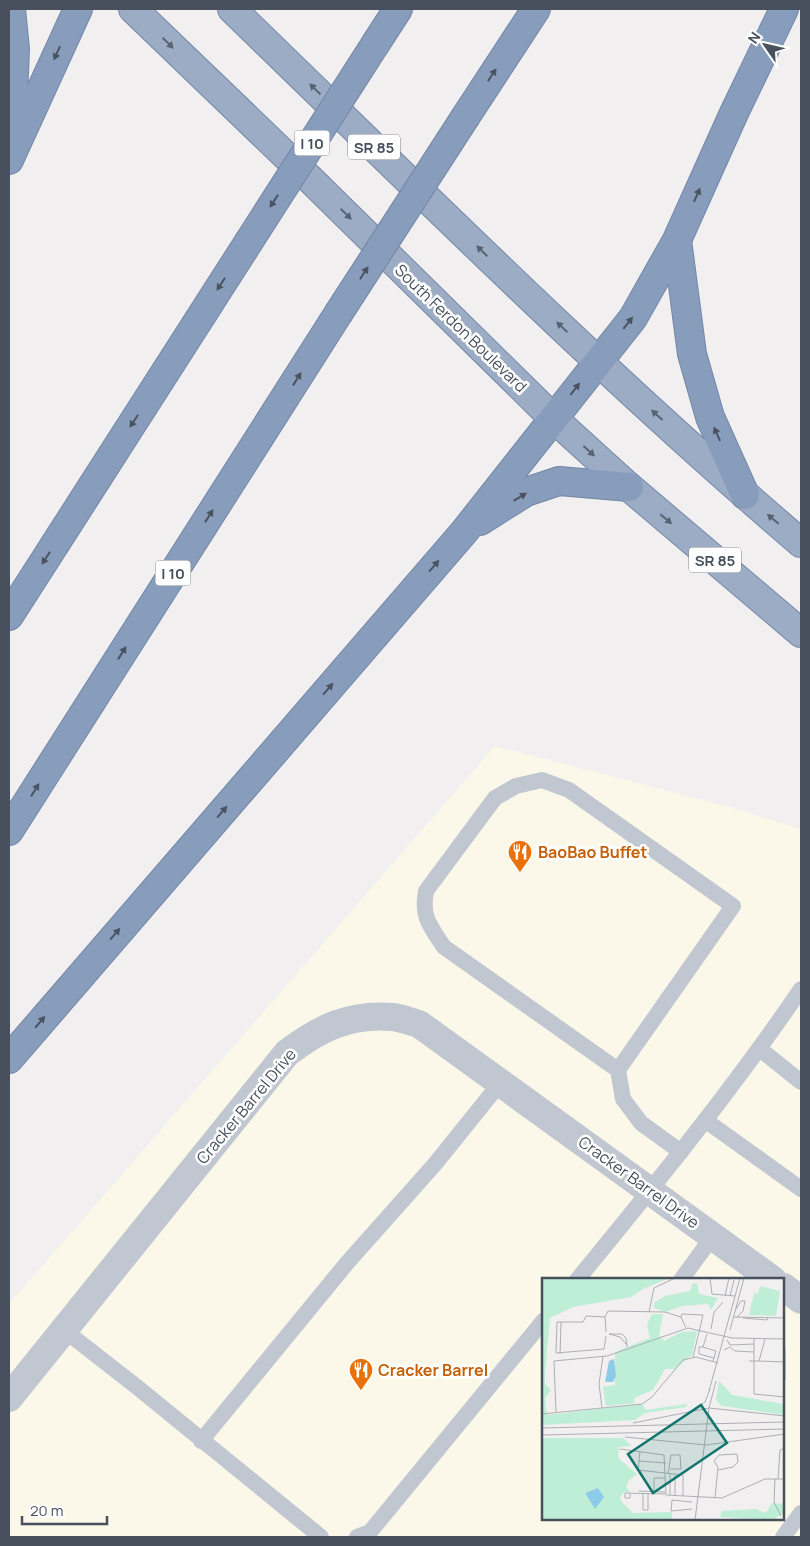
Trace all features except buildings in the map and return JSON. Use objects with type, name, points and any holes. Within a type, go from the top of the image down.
[{"type":"highway","points":[[10,157],[15,49],[11,9]]},
{"type":"highway","points":[[10,157],[78,9]]},
{"type":"highway","name":"South Ferdon Boulevard","points":[[133,9],[311,180],[553,418],[629,487],[801,633]]},
{"type":"highway","name":"SR 85","points":[[232,9],[524,291],[745,495],[801,543]]},
{"type":"highway","name":"I 10","points":[[9,616],[398,9]]},
{"type":"highway","name":"I 10","points":[[9,831],[338,314],[536,9]]},
{"type":"highway","points":[[9,1059],[464,532],[633,318],[677,240],[734,113],[784,9]]},
{"type":"highway","points":[[677,240],[692,354],[710,417],[745,495]]},
{"type":"highway","points":[[464,532],[526,492],[559,481],[629,487]]},
{"type":"street","name":"Cracker Barrel Drive","points":[[9,1398],[287,1053],[309,1036],[333,1024],[362,1018],[393,1017],[420,1024],[770,1278]]},
{"type":"street","points":[[785,1288],[801,1300]]},
{"type":"lane","points":[[618,1070],[444,947],[429,924],[423,906],[426,891],[495,798],[516,786],[542,780],[569,790],[733,906],[618,1070],[623,1099],[642,1123],[681,1152]]},
{"type":"lane","points":[[579,1278],[681,1152],[760,1049],[801,989]]},
{"type":"lane","points":[[760,1049],[801,1082]]},
{"type":"lane","points":[[201,1441],[347,1263],[436,1164],[500,1082]]},
{"type":"lane","points":[[705,1120],[801,1189]]},
{"type":"lane","points":[[682,1278],[712,1236]]},
{"type":"lane","points":[[357,1537],[370,1532],[542,1322]]},
{"type":"lane","points":[[64,1330],[138,1387],[201,1441],[321,1537]]},
{"type":"lane","points":[[785,1528],[801,1513]]},
{"type":"shaded area","points":[[495,746],[726,806],[801,829],[801,1537],[9,1537],[9,1304]]},
{"type":"place","name":"BaoBao Buffet","points":[[520,873]]},
{"type":"place","name":"Cracker Barrel","points":[[361,1391]]}]
